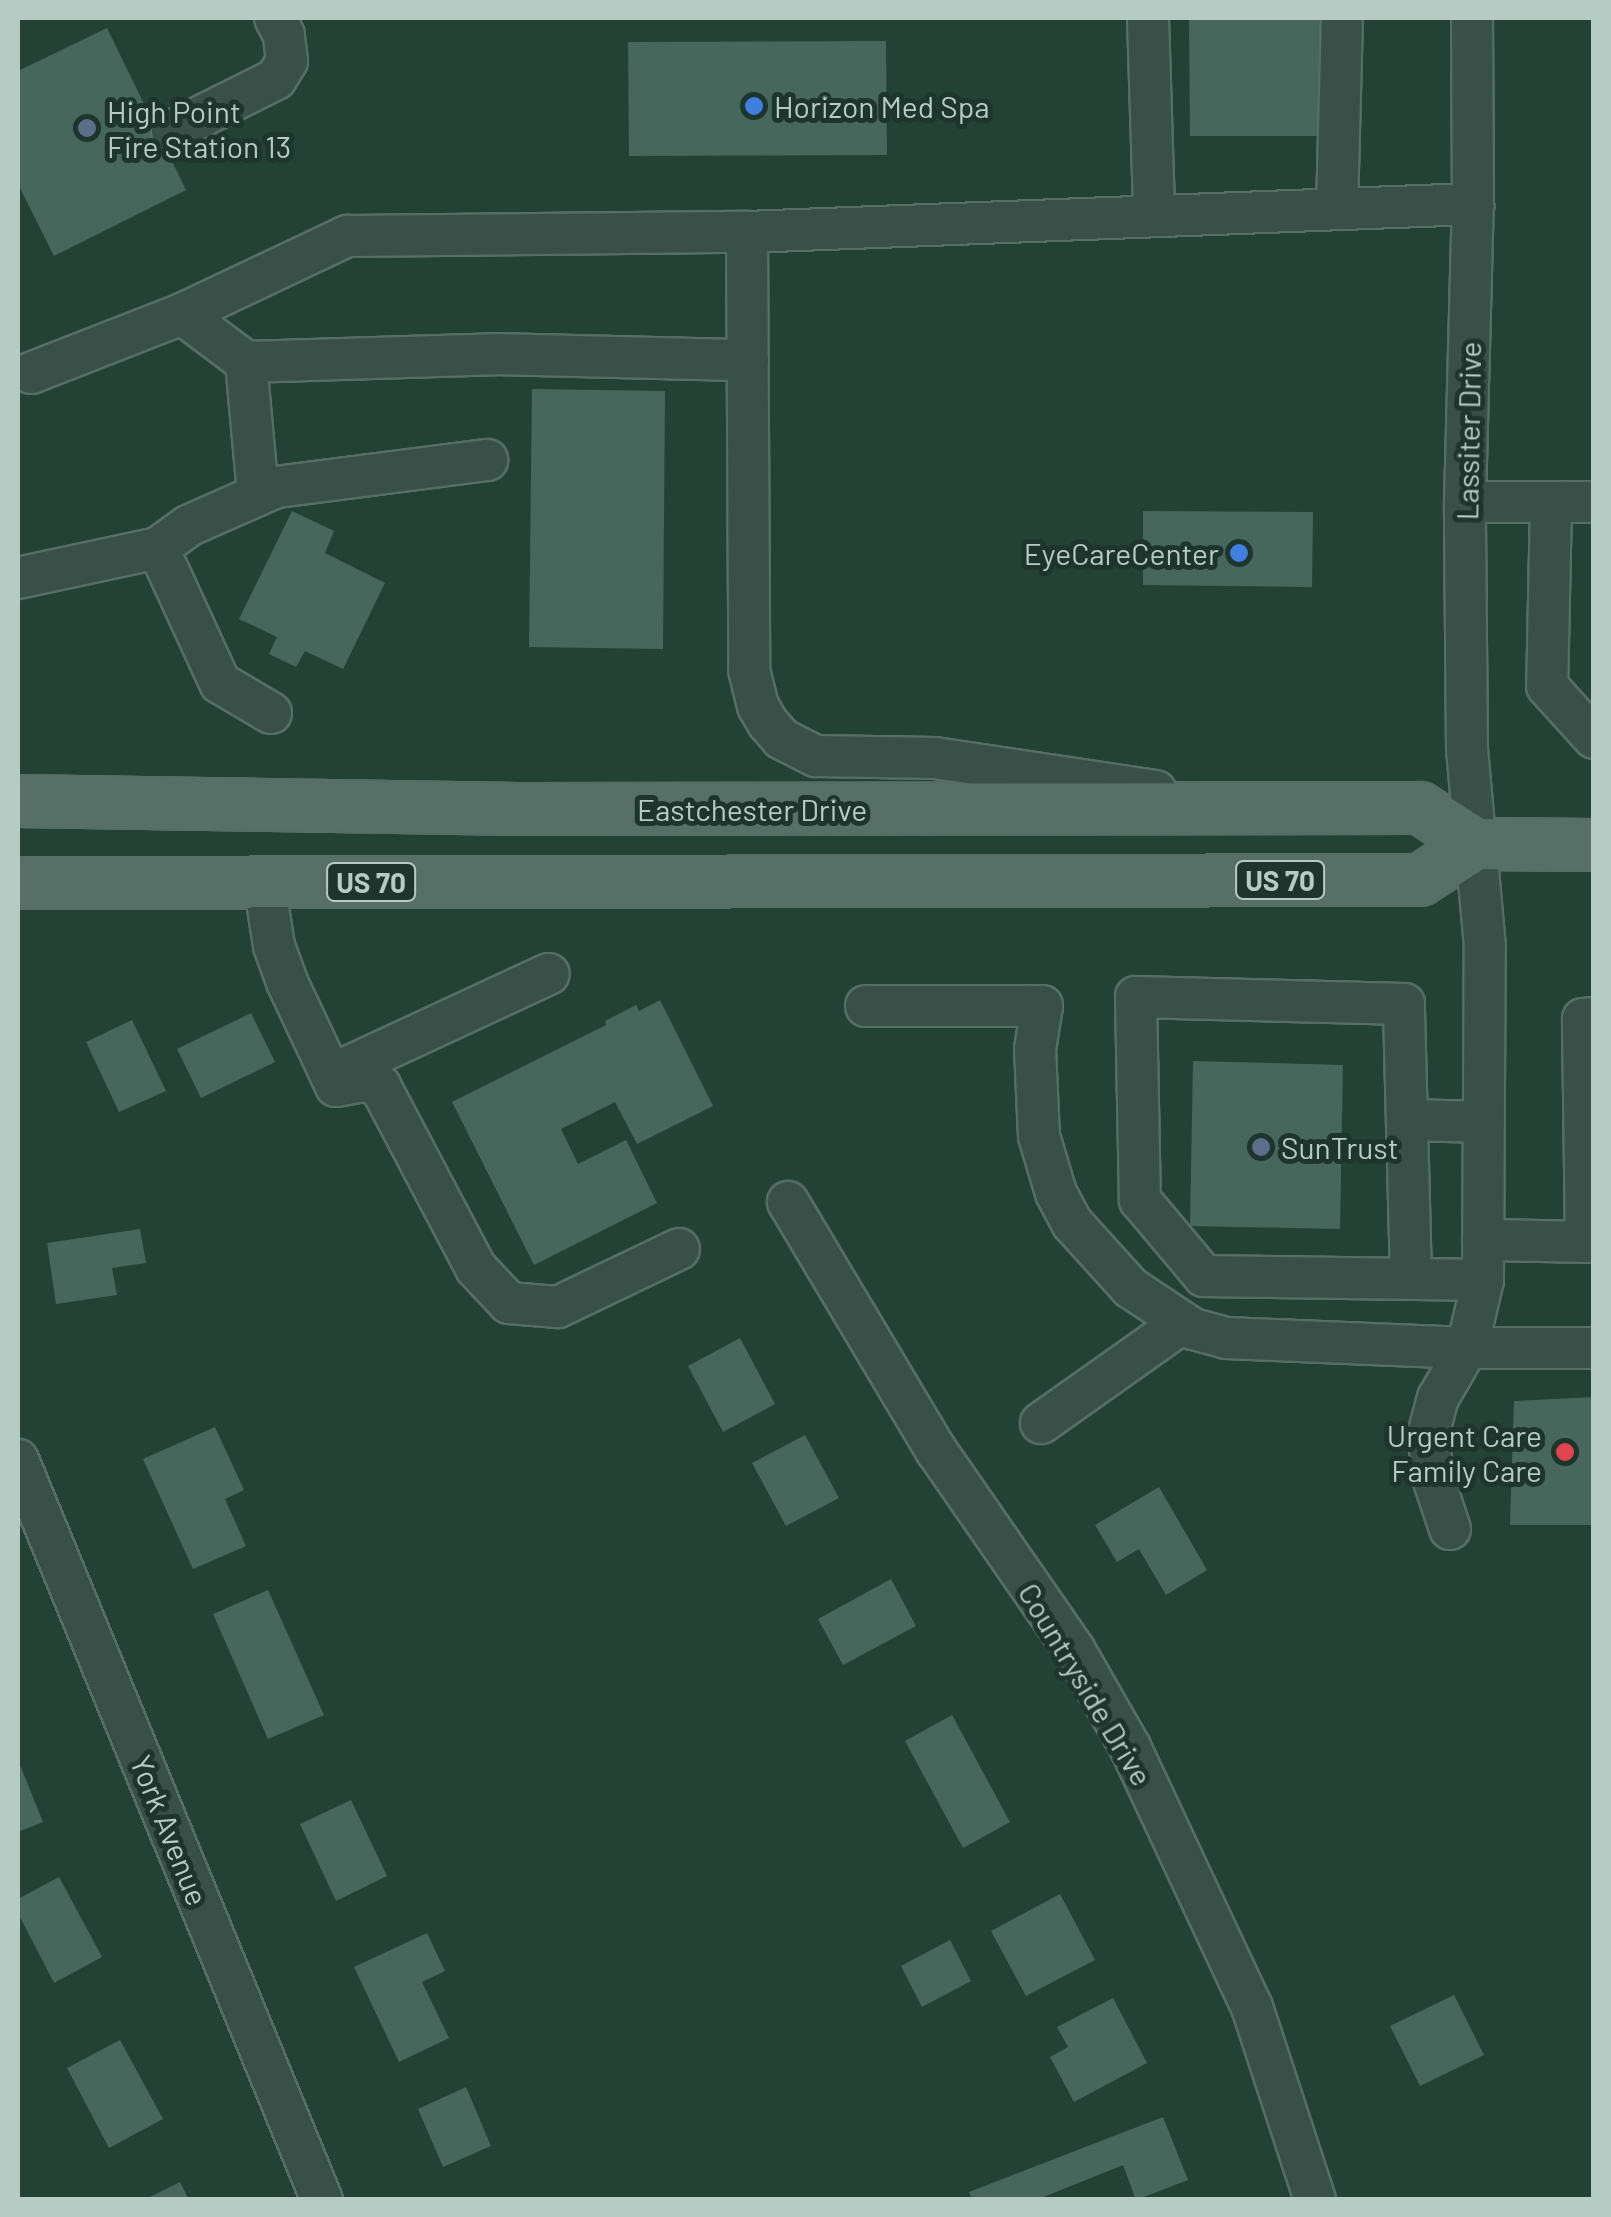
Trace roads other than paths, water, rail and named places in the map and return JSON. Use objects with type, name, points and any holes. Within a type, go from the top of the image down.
[{"type":"main road","name":"Eastchester Drive","points":[[18,801],[518,809],[1420,808],[1476,844]]},
{"type":"main road","points":[[1476,844],[1594,844]]},
{"type":"main road","name":"US 70","points":[[18,883],[1420,880],[1476,844]]},
{"type":"street","points":[[172,131],[276,79],[287,61],[284,35],[275,18]]},
{"type":"street","points":[[1148,18],[1154,214]]},
{"type":"street","points":[[1337,209],[1342,18]]},
{"type":"street","name":"Lassiter Drive","points":[[1450,1529],[1434,1481],[1428,1435],[1438,1398],[1467,1348],[1483,1260],[1485,947],[1467,751],[1465,502],[1473,204],[1472,18]]},
{"type":"street","points":[[30,373],[182,314],[347,236],[747,232],[1473,204]]},
{"type":"street","points":[[747,232],[751,689],[768,723],[798,750],[834,758],[935,758],[1268,808]]},
{"type":"street","points":[[182,314],[246,362],[495,354],[748,360]]},
{"type":"street","points":[[246,362],[258,494]]},
{"type":"street","points":[[18,578],[158,548],[188,526],[276,487],[486,460]]},
{"type":"street","points":[[1465,502],[1594,502]]},
{"type":"street","points":[[1550,502],[1547,686],[1589,729]]},
{"type":"street","points":[[158,548],[220,683],[271,712]]},
{"type":"street","points":[[264,882],[274,946],[336,1086],[364,1081],[380,1086],[476,1268],[509,1303],[558,1307],[679,1249]]},
{"type":"street","points":[[331,1074],[549,974]]},
{"type":"street","points":[[1411,1278],[1404,1004],[1136,997],[1140,1200],[1204,1276],[1411,1278],[1483,1260],[1590,1242],[1583,1019],[1594,1018]]},
{"type":"street","points":[[866,1006],[1042,1006],[1035,1049],[1039,1136],[1056,1193],[1072,1223],[1131,1288],[1182,1323],[1226,1338],[1467,1348],[1594,1348]]},
{"type":"street","points":[[1407,1120],[1484,1122]]},
{"type":"street","name":"Countryside Drive","points":[[788,1202],[936,1450],[1074,1651],[1130,1747],[1252,2007],[1315,2200]]},
{"type":"street","points":[[1040,1423],[1182,1323]]},
{"type":"street","name":"York Avenue","points":[[18,1460],[322,2200]]},
{"type":"place","name":"Horizon Med Spa","points":[[754,106]]},
{"type":"place","name":"High Point Fire Station 13","points":[[87,128]]},
{"type":"place","name":"EyeCareCenter","points":[[1239,553]]},
{"type":"place","name":"SunTrust","points":[[1261,1147]]},
{"type":"place","name":"Urgent Care Family Care","points":[[1565,1452]]}]
